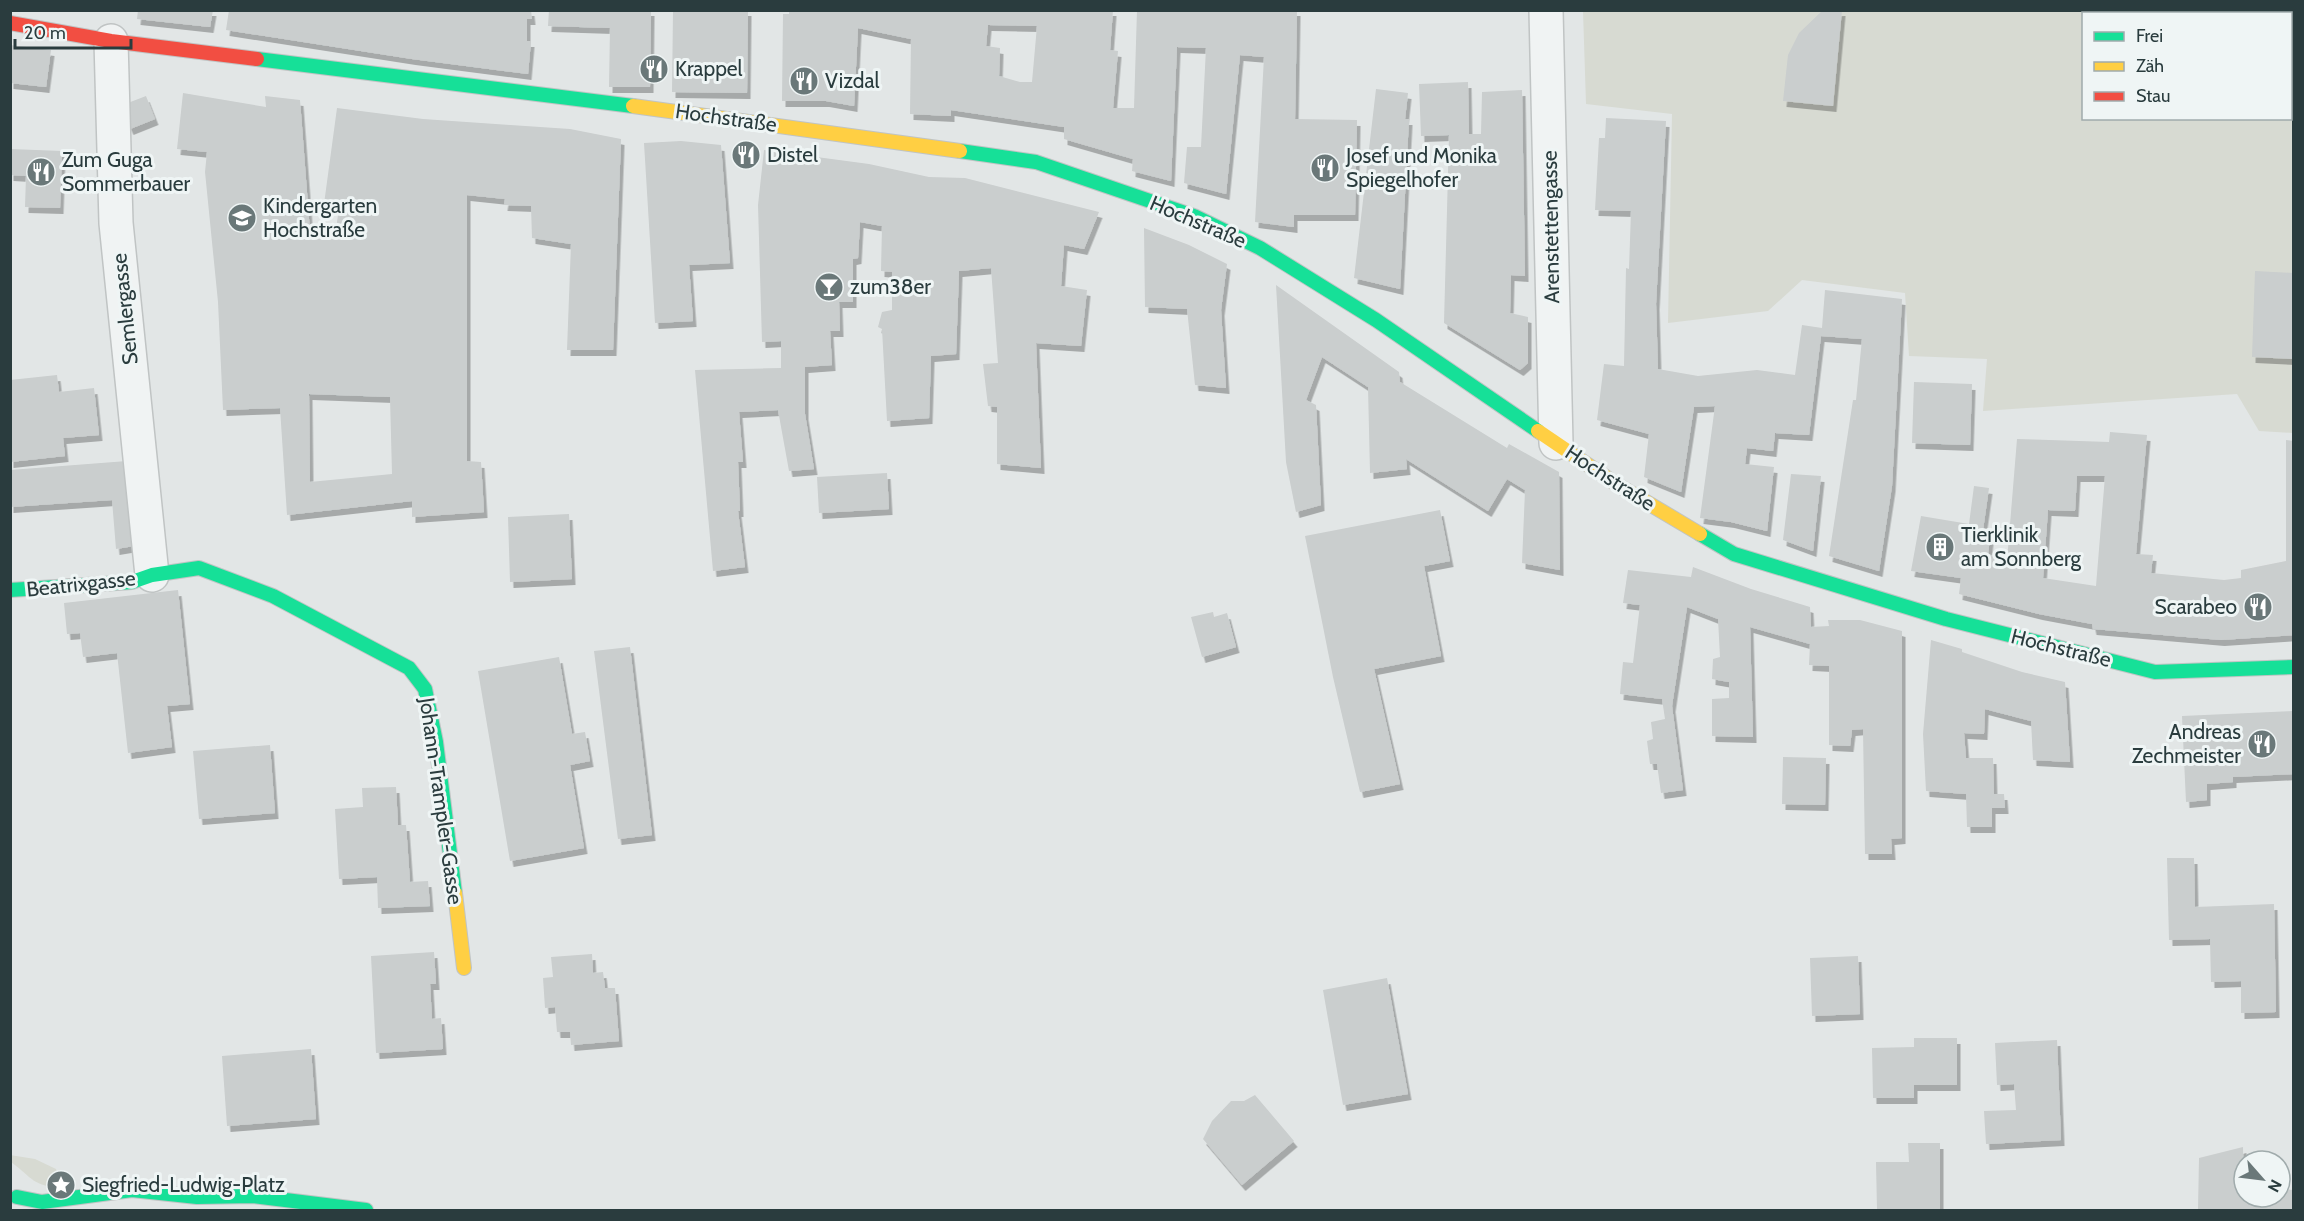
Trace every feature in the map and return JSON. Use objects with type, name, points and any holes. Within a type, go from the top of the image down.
[{"type":"main road","name":"Hochstraße","points":[[10,24],[111,41],[673,111],[1036,162],[1194,216],[1260,248],[1376,320],[1616,484],[1734,554],[1946,619],[2155,672],[2294,667]]},
{"type":"main road","name":"Johann-Trampler-Gasse","points":[[152,575],[199,568],[273,596],[409,668],[425,689],[436,742],[464,968]]},
{"type":"main road","name":"Beatrixgasse","points":[[10,590],[132,582],[152,575]]},
{"type":"main road","points":[[17,1199],[42,1202],[132,1190],[198,1197],[253,1196],[366,1210]]},
{"type":"main road","points":[[171,1207],[198,1197]]},
{"type":"street","name":"Arenstettengasse","points":[[1546,10],[1556,443]]},
{"type":"street","name":"Semlergasse","points":[[111,41],[116,223],[152,575]]},
{"type":"shaded area","points":[[1583,11],[2293,11],[2293,433],[2259,431],[2237,394],[1983,411],[1987,359],[1909,356],[1905,293],[1802,280],[1768,311],[1668,323],[1672,114],[1586,104]]},
{"type":"shaded area","points":[[10,1155],[35,1159],[56,1169],[63,1189],[44,1185],[34,1180],[11,1162]]},
{"type":"building","points":[[138,10],[213,10],[210,27],[137,19]]},
{"type":"building","points":[[229,10],[531,10],[532,19],[527,19],[527,41],[531,41],[528,74],[412,59],[226,30]]},
{"type":"building","points":[[549,10],[651,10],[650,87],[609,87],[610,28],[548,26]]},
{"type":"building","points":[[673,10],[748,10],[747,93],[672,92]]},
{"type":"building","points":[[789,10],[1113,10],[1110,50],[1118,51],[1113,108],[1134,108],[1137,10],[1297,10],[1295,119],[1357,120],[1355,215],[1294,215],[1294,227],[1255,222],[1264,57],[1240,55],[1226,194],[1184,183],[1187,147],[1201,147],[1206,48],[1177,47],[1171,181],[1132,171],[1133,159],[1064,139],[1064,127],[951,110],[951,116],[910,114],[911,39],[858,28],[854,106],[826,101],[782,101],[783,14],[789,14]],"holes":[[[988,25],[1037,26],[1032,82],[1020,82],[999,76],[1000,48],[986,46]]]},
{"type":"building","points":[[1842,10],[1833,106],[1783,101],[1788,55],[1799,33],[1822,11]]},
{"type":"building","points":[[2292,22],[2294,22],[2294,113],[2292,114]]},
{"type":"building","points":[[10,45],[51,50],[46,87],[10,83]]},
{"type":"building","points":[[1468,82],[1469,134],[1481,134],[1482,92],[1522,90],[1525,276],[1511,275],[1510,313],[1528,317],[1528,363],[1520,370],[1444,323],[1449,135],[1421,136],[1419,84]]},
{"type":"building","points":[[1376,89],[1408,93],[1405,119],[1409,119],[1400,289],[1354,278]]},
{"type":"building","points":[[183,93],[266,107],[265,96],[300,100],[310,232],[335,236],[339,208],[324,204],[337,108],[423,119],[570,129],[621,139],[613,350],[567,350],[571,244],[532,238],[531,206],[504,205],[505,199],[467,195],[467,461],[481,462],[484,512],[412,517],[412,501],[287,515],[280,408],[223,410],[218,302],[205,172],[207,152],[177,149]],"holes":[[[309,394],[390,397],[392,474],[310,482]]]},
{"type":"building","points":[[146,96],[155,119],[130,129],[120,106]]},
{"type":"building","points":[[1606,118],[1666,121],[1656,304],[1658,369],[1698,376],[1757,370],[1795,375],[1802,325],[1822,328],[1825,290],[1902,299],[1892,486],[1879,571],[1829,556],[1853,400],[1856,400],[1862,339],[1821,336],[1809,435],[1775,433],[1773,451],[1747,448],[1745,464],[1774,467],[1767,531],[1731,522],[1700,518],[1715,406],[1694,407],[1681,492],[1644,477],[1649,434],[1597,420],[1604,364],[1624,366],[1626,268],[1629,269],[1631,211],[1595,210],[1599,138],[1605,138]]},
{"type":"building","points":[[681,141],[721,145],[730,263],[689,265],[693,321],[655,323],[644,143]]},
{"type":"building","points":[[10,149],[62,151],[60,208],[25,207],[26,176],[10,175]]},
{"type":"building","points":[[764,150],[869,164],[929,177],[965,178],[1099,212],[1084,249],[1064,245],[1061,286],[1087,290],[1081,346],[1036,343],[1041,468],[997,464],[997,407],[988,406],[983,364],[998,363],[991,268],[959,271],[956,354],[931,356],[929,418],[887,421],[882,329],[878,327],[882,312],[892,310],[892,272],[881,271],[882,226],[860,222],[858,258],[853,259],[853,302],[839,302],[840,331],[830,331],[832,365],[805,367],[805,414],[814,469],[789,471],[778,410],[739,412],[743,462],[738,462],[740,511],[738,511],[745,567],[713,571],[695,370],[781,368],[781,341],[762,342],[758,205]]},
{"type":"building","points":[[1144,228],[1189,245],[1227,264],[1221,310],[1226,388],[1195,385],[1187,309],[1145,307]]},
{"type":"building","points":[[2255,271],[2294,273],[2294,359],[2252,357]]},
{"type":"building","points":[[1276,285],[1399,372],[1400,382],[1507,448],[1509,444],[1559,472],[1560,570],[1522,563],[1525,490],[1507,479],[1488,511],[1406,459],[1407,469],[1370,473],[1368,387],[1322,357],[1306,400],[1316,405],[1321,505],[1296,512],[1286,462]]},
{"type":"building","points":[[57,375],[59,392],[94,388],[99,435],[63,438],[65,456],[10,462],[10,380]]},
{"type":"building","points":[[1914,382],[1972,384],[1970,445],[1912,443]]},
{"type":"building","points":[[2110,432],[2147,435],[2136,554],[2153,555],[2151,573],[2224,580],[2241,578],[2241,570],[2286,561],[2286,440],[2294,441],[2294,635],[2221,640],[2093,629],[2092,624],[2039,614],[1959,594],[1961,578],[1911,571],[1921,516],[1969,524],[1974,486],[1989,488],[1983,530],[1991,531],[1988,554],[2007,561],[2017,439],[2109,442]],"holes":[[[2077,476],[2105,476],[2096,586],[2043,578],[2048,510],[2075,511]]]},
{"type":"building","points":[[127,461],[134,546],[116,549],[112,500],[10,507],[10,470]]},
{"type":"building","points":[[887,473],[889,509],[819,513],[817,477]]},
{"type":"building","points":[[1791,474],[1821,476],[1813,551],[1783,540]]},
{"type":"building","points":[[1440,510],[1450,561],[1424,566],[1441,656],[1374,669],[1400,784],[1360,792],[1333,677],[1305,536]]},
{"type":"building","points":[[569,514],[572,579],[510,582],[508,517]]},
{"type":"building","points":[[1693,567],[1751,589],[1810,607],[1811,627],[1829,626],[1828,620],[1860,620],[1902,631],[1902,838],[1891,839],[1892,854],[1865,854],[1863,729],[1852,730],[1850,746],[1829,745],[1829,666],[1809,665],[1810,644],[1750,627],[1753,737],[1712,736],[1712,699],[1729,698],[1729,682],[1712,679],[1713,659],[1720,657],[1718,619],[1687,607],[1672,706],[1683,790],[1661,793],[1657,764],[1650,764],[1647,741],[1653,739],[1651,722],[1665,719],[1662,699],[1620,694],[1623,662],[1633,663],[1640,605],[1623,603],[1628,570],[1691,577]]},
{"type":"building","points":[[178,590],[190,704],[167,706],[172,747],[128,753],[117,653],[83,657],[80,633],[67,634],[64,603]]},
{"type":"building","points":[[1213,612],[1214,617],[1227,613],[1236,647],[1202,657],[1191,617]]},
{"type":"building","points":[[1931,640],[2022,672],[2065,682],[2070,762],[2033,760],[2031,721],[1985,709],[1984,734],[1964,733],[1966,758],[1993,758],[1994,794],[2004,794],[2005,808],[1992,808],[1992,827],[1967,827],[1966,794],[1926,791],[1923,734]]},
{"type":"building","points":[[630,647],[652,835],[618,839],[594,651]]},
{"type":"building","points":[[559,657],[572,734],[585,732],[590,761],[570,765],[584,848],[510,861],[478,671]]},
{"type":"building","points":[[2294,711],[2294,774],[2233,777],[2233,782],[2207,784],[2207,800],[2186,802],[2182,716]]},
{"type":"building","points":[[270,745],[275,813],[199,819],[193,751]]},
{"type":"building","points":[[1783,757],[1826,758],[1825,805],[1782,804]]},
{"type":"building","points":[[396,787],[398,825],[406,825],[410,882],[428,881],[430,906],[378,908],[377,877],[339,879],[335,809],[363,807],[362,788]]},
{"type":"building","points":[[2167,858],[2194,858],[2195,907],[2274,904],[2276,1012],[2241,1013],[2241,981],[2211,982],[2210,939],[2169,940]]},
{"type":"building","points":[[434,952],[436,984],[430,984],[432,1019],[441,1018],[443,1049],[376,1053],[371,956]]},
{"type":"building","points":[[592,954],[593,973],[603,972],[605,988],[615,988],[619,1041],[571,1045],[570,1032],[557,1032],[555,1007],[545,1008],[543,978],[553,977],[551,957]]},
{"type":"building","points":[[1858,956],[1860,1014],[1812,1016],[1810,958]]},
{"type":"building","points":[[1387,978],[1408,1094],[1343,1105],[1323,990]]},
{"type":"building","points":[[1914,1038],[1957,1038],[1957,1085],[1914,1085],[1914,1098],[1873,1098],[1872,1048],[1914,1047]]},
{"type":"building","points":[[2057,1040],[2061,1140],[1986,1144],[1984,1111],[2016,1110],[2014,1084],[1997,1085],[1995,1043]]},
{"type":"building","points":[[311,1049],[316,1119],[227,1126],[222,1056]]},
{"type":"building","points":[[1255,1095],[1294,1141],[1242,1185],[1203,1139],[1212,1121],[1231,1101],[1244,1101]]},
{"type":"building","points":[[1908,1143],[1940,1143],[1940,1210],[1877,1210],[1876,1162],[1909,1162]]},
{"type":"building","points":[[2232,1150],[2232,1209],[2292,1209],[2292,1190],[2294,1190],[2294,1210],[2198,1210],[2199,1158]]},
{"type":"traffic: fast","points":[[257,59],[633,106]]},
{"type":"traffic: fast","points":[[960,151],[1036,162],[1194,216],[1260,248],[1376,320],[1538,431]]},
{"type":"traffic: fast","points":[[1700,534],[1734,554],[1946,619],[2155,672],[2294,667]]},
{"type":"traffic: fast","points":[[10,590],[132,582],[152,575],[199,568],[273,596],[409,668],[425,689],[436,742],[455,893]]},
{"type":"traffic: fast","points":[[17,1197],[42,1202],[132,1190],[197,1197],[253,1196],[366,1210]]},
{"type":"traffic: slow","points":[[633,106],[960,151]]},
{"type":"traffic: slow","points":[[1538,431],[1616,484],[1700,534]]},
{"type":"traffic: slow","points":[[455,893],[464,968]]},
{"type":"traffic: jam","points":[[10,23],[111,41],[257,59]]},
{"type":"place","name":"Krappel","points":[[654,69]]},
{"type":"place","name":"Vizdal","points":[[804,81]]},
{"type":"place","name":"Distel","points":[[746,155]]},
{"type":"place","name":"Josef und Monika Spiegelhofer","points":[[1325,168]]},
{"type":"place","name":"Zum Guga Sommerbauer","points":[[41,172]]},
{"type":"place","name":"Kindergarten Hochstraße","points":[[242,218]]},
{"type":"place","name":"zum38er","points":[[829,287]]},
{"type":"place","name":"Tierklinik am Sonnberg","points":[[1940,547]]},
{"type":"place","name":"Scarabeo","points":[[2258,607]]},
{"type":"place","name":"Andreas Zechmeister","points":[[2262,744]]},
{"type":"place","name":"Siegfried-Ludwig-Platz","points":[[61,1185]]}]
